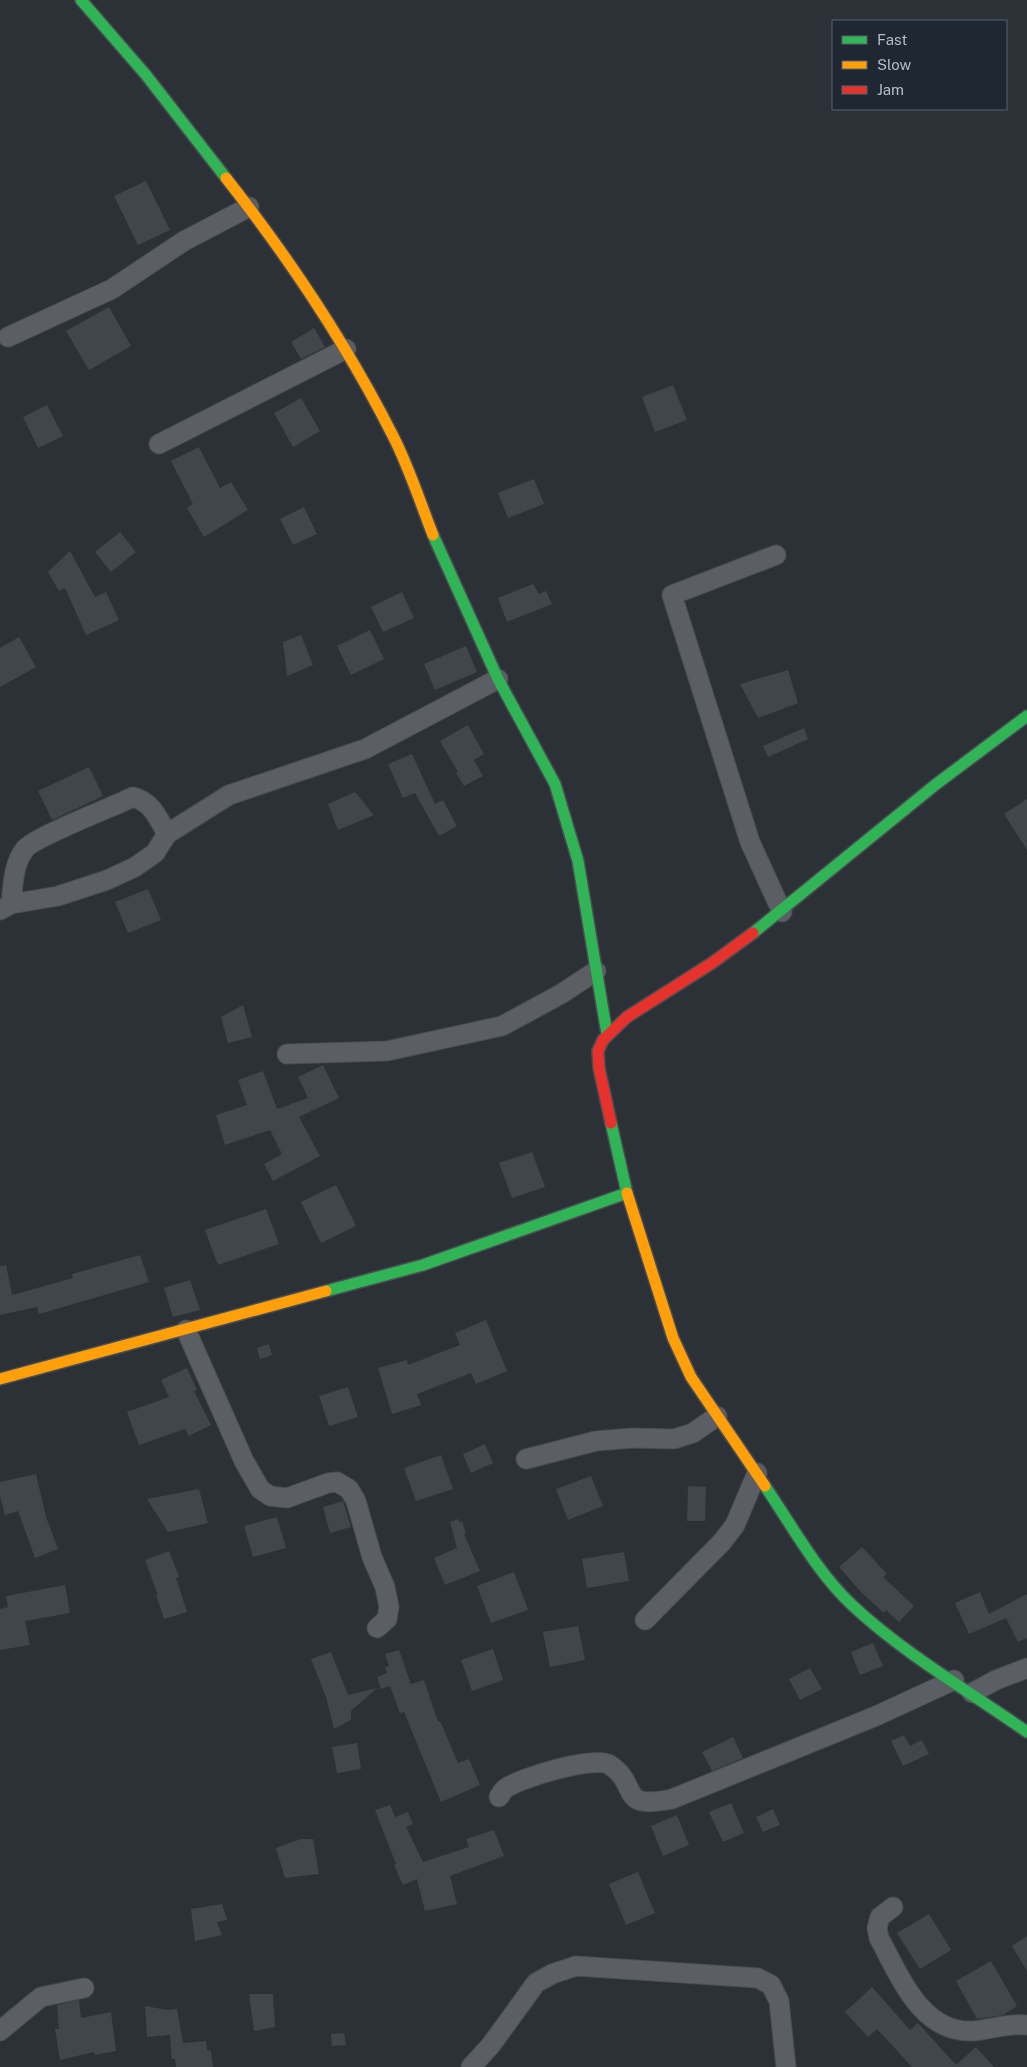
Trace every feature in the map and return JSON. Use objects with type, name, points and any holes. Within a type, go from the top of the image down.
[{"type":"street","points":[[81,0],[146,75],[249,207],[346,349],[394,438],[440,552],[498,679],[555,784],[578,861],[607,1034]]},
{"type":"street","points":[[8,337],[112,289],[184,241],[249,207]]},
{"type":"street","points":[[159,444],[346,349]]},
{"type":"street","points":[[776,555],[672,595],[750,842],[782,912]]},
{"type":"street","points":[[167,834],[150,805],[142,799],[134,797],[47,835],[26,847],[18,861],[5,907],[58,896],[107,880],[135,867],[155,853],[167,834],[229,795],[365,749],[498,679]]},
{"type":"street","points":[[1027,716],[923,794],[782,912],[707,968],[626,1018],[607,1034],[598,1050],[599,1068],[627,1193],[672,1338],[691,1377],[823,1570],[851,1604],[915,1656],[954,1680],[1027,1732]]},
{"type":"street","points":[[287,1054],[387,1050],[502,1026],[561,994],[596,971]]},
{"type":"street","points":[[0,1379],[423,1265],[627,1193]]},
{"type":"street","points":[[186,1330],[244,1461],[260,1489],[270,1496],[287,1498],[328,1483],[337,1482],[349,1489],[356,1501],[372,1557],[385,1587],[389,1607],[386,1619],[377,1628]]},
{"type":"street","points":[[526,1459],[596,1441],[633,1438],[674,1439],[693,1433],[716,1416]]},
{"type":"street","points":[[645,1620],[722,1542],[735,1525],[757,1473]]},
{"type":"street","points":[[972,1693],[996,1680],[1027,1668]]},
{"type":"street","points":[[498,1797],[506,1788],[551,1772],[597,1761],[609,1764],[623,1778],[628,1792],[640,1802],[651,1803],[672,1799],[876,1716],[954,1680]]},
{"type":"street","points":[[893,1907],[880,1917],[877,1928],[879,1938],[917,2005],[943,2024],[959,2029],[974,2031],[1012,2023],[1027,2025]]},
{"type":"street","points":[[471,2067],[492,2045],[536,1983],[552,1974],[576,1966],[758,1978],[771,1985],[778,2001],[786,2067]]},
{"type":"street","points":[[0,2031],[41,1997],[84,1988]]},
{"type":"building","points":[[146,181],[170,230],[138,245],[114,196]]},
{"type":"building","points":[[109,307],[131,346],[89,370],[66,331]]},
{"type":"building","points":[[314,328],[325,347],[301,359],[291,342]]},
{"type":"building","points":[[673,385],[687,420],[655,432],[642,397]]},
{"type":"building","points":[[301,398],[320,431],[293,447],[274,413]]},
{"type":"building","points":[[47,405],[63,436],[38,448],[23,417]]},
{"type":"building","points":[[199,447],[220,488],[231,482],[248,510],[204,537],[187,508],[193,504],[171,461]]},
{"type":"building","points":[[534,479],[544,504],[508,518],[498,493]]},
{"type":"building","points":[[304,507],[317,534],[293,545],[280,519]]},
{"type":"building","points":[[120,532],[136,552],[111,572],[95,552]]},
{"type":"building","points":[[70,551],[95,597],[106,592],[119,620],[86,635],[65,588],[59,591],[48,572]]},
{"type":"building","points":[[533,584],[539,594],[546,591],[552,604],[507,622],[498,598]]},
{"type":"building","points":[[402,592],[414,618],[383,632],[371,607]]},
{"type":"building","points":[[370,630],[384,659],[351,675],[337,646]]},
{"type":"building","points":[[301,635],[313,665],[287,676],[283,642]]},
{"type":"building","points":[[19,637],[36,667],[0,687],[0,648]]},
{"type":"building","points":[[466,646],[477,672],[435,690],[424,664]]},
{"type":"building","points":[[788,670],[798,703],[758,718],[740,684]]},
{"type":"building","points":[[468,725],[484,754],[474,760],[483,776],[464,786],[440,741]]},
{"type":"building","points":[[804,728],[808,739],[768,757],[763,746]]},
{"type":"building","points":[[412,754],[435,804],[443,800],[457,826],[439,836],[415,793],[403,798],[388,764]]},
{"type":"building","points":[[89,767],[103,796],[52,820],[38,791]]},
{"type":"building","points":[[355,792],[374,815],[338,830],[328,804]]},
{"type":"building","points":[[1027,799],[1027,850],[1004,814]]},
{"type":"building","points":[[148,889],[161,920],[128,933],[115,902]]},
{"type":"building","points":[[243,1005],[252,1037],[228,1043],[221,1017]]},
{"type":"building","points":[[323,1065],[339,1098],[299,1117],[320,1156],[273,1181],[264,1164],[282,1154],[270,1130],[225,1145],[216,1115],[247,1105],[238,1080],[263,1071],[277,1109],[308,1098],[298,1077]]},
{"type":"building","points":[[532,1152],[545,1187],[512,1198],[499,1163]]},
{"type":"building","points":[[336,1185],[356,1226],[321,1243],[301,1202]]},
{"type":"building","points":[[266,1209],[279,1244],[218,1265],[205,1230]]},
{"type":"building","points":[[140,1255],[149,1282],[39,1314],[37,1307],[0,1315],[0,1266],[6,1265],[12,1295],[73,1278],[72,1274]]},
{"type":"building","points":[[190,1280],[200,1310],[173,1317],[164,1288]]},
{"type":"building","points":[[486,1320],[507,1371],[476,1384],[471,1373],[417,1394],[421,1405],[392,1414],[378,1368],[407,1360],[408,1365],[460,1345],[455,1333]]},
{"type":"building","points":[[269,1344],[272,1355],[260,1359],[257,1348]]},
{"type":"building","points":[[187,1368],[197,1390],[194,1391],[211,1425],[189,1436],[185,1429],[139,1445],[127,1412],[169,1397],[161,1380]]},
{"type":"building","points":[[348,1387],[358,1417],[329,1426],[319,1396]]},
{"type":"building","points":[[485,1444],[493,1463],[471,1473],[463,1454]]},
{"type":"building","points":[[441,1455],[453,1489],[416,1501],[404,1468]]},
{"type":"building","points":[[36,1474],[46,1517],[58,1549],[35,1558],[18,1511],[5,1515],[0,1496],[0,1482]]},
{"type":"building","points":[[591,1476],[603,1506],[568,1520],[556,1489]]},
{"type":"building","points":[[688,1486],[706,1487],[705,1521],[687,1521]]},
{"type":"building","points":[[199,1489],[208,1523],[168,1532],[147,1499]]},
{"type":"building","points":[[343,1501],[351,1527],[330,1533],[323,1507]]},
{"type":"building","points":[[277,1517],[286,1548],[253,1557],[244,1526]]},
{"type":"building","points":[[458,1519],[459,1522],[462,1521],[466,1534],[464,1534],[480,1571],[445,1585],[434,1558],[457,1548],[450,1522]]},
{"type":"building","points":[[862,1547],[887,1574],[883,1577],[914,1606],[899,1622],[886,1610],[884,1613],[862,1593],[839,1567]]},
{"type":"building","points":[[169,1551],[179,1577],[176,1578],[187,1612],[164,1619],[156,1595],[158,1595],[145,1560]]},
{"type":"building","points":[[624,1552],[629,1581],[587,1588],[582,1559]]},
{"type":"building","points":[[514,1572],[528,1610],[491,1623],[477,1586]]},
{"type":"building","points":[[65,1585],[70,1613],[25,1621],[30,1645],[0,1650],[0,1609],[8,1607],[6,1596]]},
{"type":"building","points":[[980,1592],[989,1614],[1027,1594],[1027,1638],[1018,1642],[1006,1618],[969,1634],[955,1603]]},
{"type":"building","points":[[578,1626],[585,1660],[550,1667],[543,1632]]},
{"type":"building","points":[[873,1643],[883,1666],[860,1675],[851,1652]]},
{"type":"building","points":[[493,1649],[503,1680],[472,1691],[461,1660]]},
{"type":"building","points":[[399,1650],[411,1684],[424,1680],[438,1722],[440,1721],[458,1763],[469,1759],[480,1785],[441,1802],[404,1712],[400,1713],[390,1686],[381,1689],[377,1677],[387,1673],[385,1667],[389,1666],[385,1654]]},
{"type":"building","points":[[331,1652],[348,1695],[377,1688],[351,1711],[351,1720],[334,1729],[326,1697],[311,1659]]},
{"type":"building","points":[[810,1668],[822,1689],[800,1700],[789,1679]]},
{"type":"building","points":[[904,1735],[910,1746],[922,1740],[929,1754],[903,1766],[891,1741]]},
{"type":"building","points":[[733,1737],[743,1758],[712,1771],[702,1752]]},
{"type":"building","points":[[357,1743],[361,1769],[337,1773],[332,1747]]},
{"type":"building","points":[[731,1803],[744,1833],[723,1842],[709,1812]]},
{"type":"building","points":[[390,1805],[395,1817],[408,1812],[413,1824],[406,1827],[423,1862],[469,1847],[466,1839],[494,1830],[504,1856],[450,1876],[457,1904],[425,1911],[417,1879],[403,1885],[375,1810]]},
{"type":"building","points":[[773,1809],[780,1825],[763,1832],[756,1817]]},
{"type":"building","points":[[677,1815],[689,1845],[663,1856],[651,1826]]},
{"type":"building","points":[[301,1839],[313,1839],[319,1874],[285,1878],[276,1848]]},
{"type":"building","points":[[638,1872],[655,1913],[626,1925],[609,1884]]},
{"type":"building","points":[[222,1904],[227,1920],[217,1922],[222,1935],[195,1941],[191,1909]]},
{"type":"building","points":[[929,1914],[951,1950],[920,1969],[897,1933]]},
{"type":"building","points":[[1027,1936],[1027,1971],[1012,1946]]},
{"type":"building","points":[[991,1961],[1017,2006],[1003,2015],[977,2019],[956,1981]]},
{"type":"building","points":[[872,1987],[910,2030],[918,2023],[956,2065],[976,2047],[994,2067],[912,2067],[877,2029],[868,2037],[845,2012]]},
{"type":"building","points":[[249,1994],[273,1994],[275,2027],[254,2031]]},
{"type":"building","points":[[79,2000],[81,2018],[111,2012],[116,2051],[95,2055],[94,2052],[60,2060],[55,2029],[59,2029],[57,2005]]},
{"type":"building","points":[[145,2006],[168,2010],[177,2009],[183,2043],[206,2041],[207,2050],[211,2051],[213,2067],[176,2067],[175,2059],[172,2059],[170,2035],[147,2037]]},
{"type":"building","points":[[344,2033],[346,2045],[332,2046],[331,2034]]},
{"type":"traffic: fast","points":[[81,0],[146,75],[226,178]]},
{"type":"traffic: fast","points":[[433,535],[498,679],[555,784],[578,861],[607,1034]]},
{"type":"traffic: fast","points":[[753,933],[935,785],[1027,716]]},
{"type":"traffic: fast","points":[[326,1291],[423,1265],[627,1193],[611,1123]]},
{"type":"traffic: fast","points":[[765,1486],[816,1563],[852,1605],[872,1623],[937,1672],[1027,1732]]},
{"type":"traffic: slow","points":[[226,178],[272,239],[337,335],[399,448],[433,535]]},
{"type":"traffic: slow","points":[[627,1193],[673,1338],[691,1377],[765,1486]]},
{"type":"traffic: slow","points":[[0,1379],[326,1291]]},
{"type":"traffic: jam","points":[[611,1123],[599,1068],[598,1051],[603,1040],[627,1017],[712,963],[753,933]]}]
